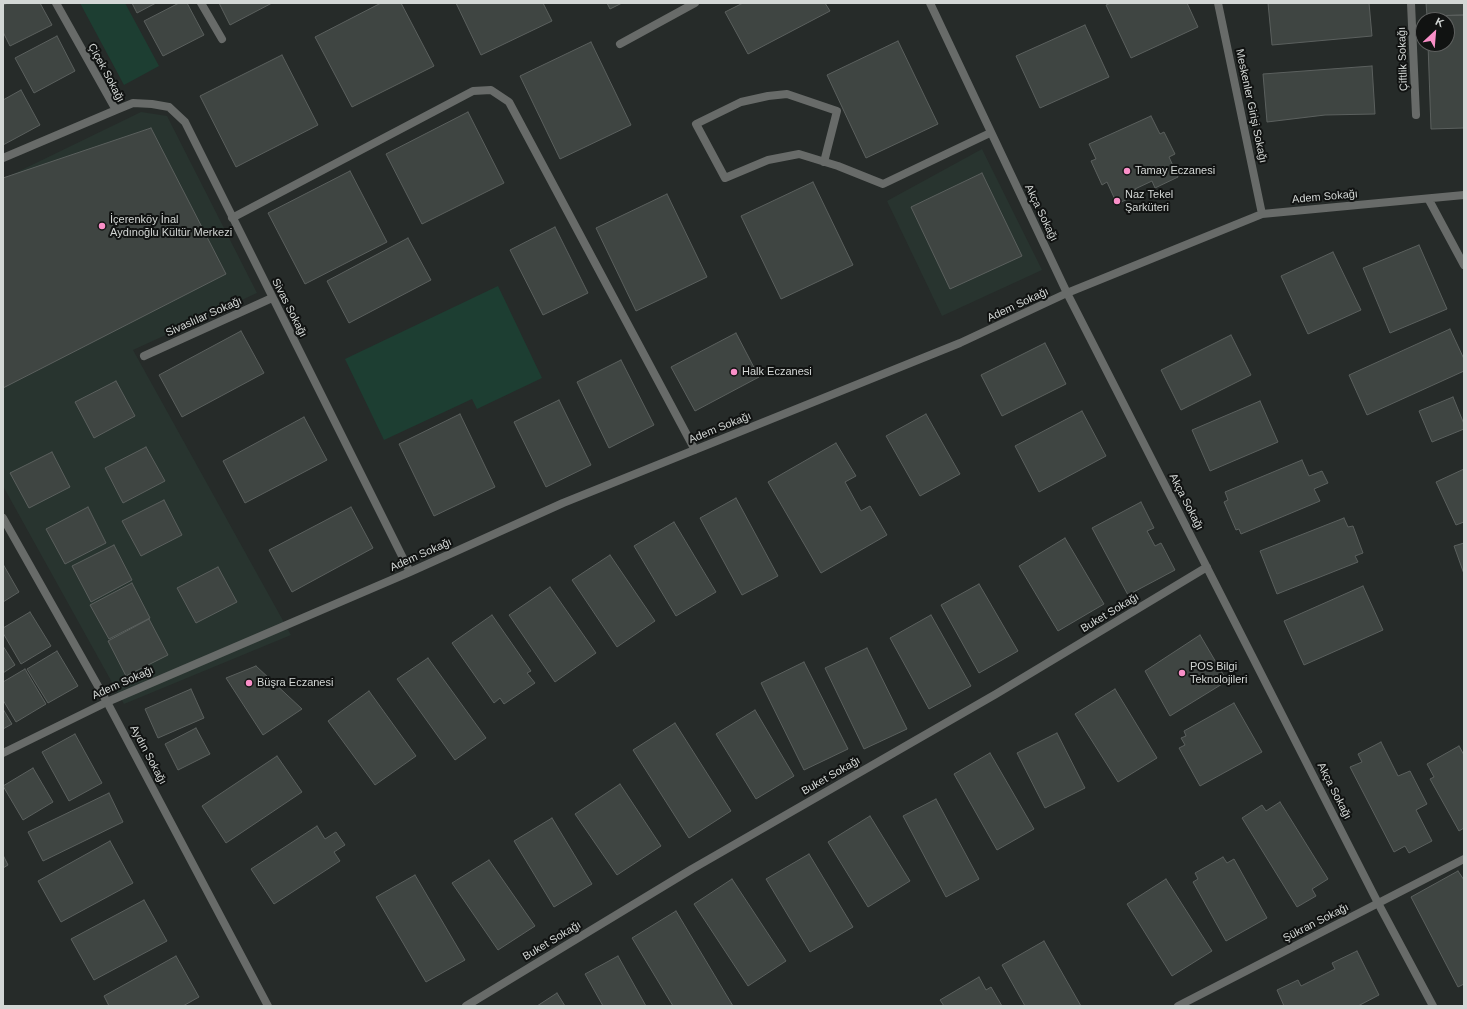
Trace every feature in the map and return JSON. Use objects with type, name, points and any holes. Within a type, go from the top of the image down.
[{"type":"street","name":"Çiçek Sokağı","points":[[3,158],[116,110],[56,3]]},
{"type":"street","points":[[201,3],[222,39]]},
{"type":"street","points":[[620,44],[695,3]]},
{"type":"street","name":"Akça Sokağı","points":[[930,3],[990,133],[1068,293],[1378,903],[1433,1006]]},
{"type":"street","name":"Meskenler Girişi Sokağı","points":[[1218,3],[1262,214]]},
{"type":"street","name":"Çiftlik Sokağı","points":[[1411,3],[1416,115]]},
{"type":"street","points":[[232,218],[473,91],[491,90],[509,102],[695,450]]},
{"type":"street","points":[[824,162],[837,111],[786,94],[741,102],[696,124],[725,178],[768,160],[799,154],[883,184],[990,133]]},
{"type":"street","name":"Sivas Sokağı","points":[[116,110],[134,104],[152,104],[169,107],[185,122],[410,572]]},
{"type":"street","name":"Adem Sokağı","points":[[3,752],[107,702],[410,572],[563,503],[960,343],[1068,293],[1262,214],[1429,200],[1464,195]]},
{"type":"street","points":[[1429,200],[1464,265]]},
{"type":"street","name":"Sivaslılar Sokağı","points":[[144,356],[272,298]]},
{"type":"street","name":"Aydın Sokağı","points":[[3,518],[107,702],[268,1006]]},
{"type":"street","name":"Buket Sokağı","points":[[466,1006],[692,869],[996,694],[1207,567]]},
{"type":"street","name":"Şükran Sokağı","points":[[1178,1006],[1464,859]]},
{"type":"shaded area","points":[[141,112],[167,116],[257,293],[133,350],[291,635],[124,704],[3,486],[3,179]]},
{"type":"shaded area","points":[[982,149],[1042,270],[942,316],[887,201]]},
{"type":"green space","points":[[80,3],[125,3],[159,66],[124,85]]},
{"type":"green space","points":[[498,286],[542,378],[477,409],[472,399],[384,440],[345,359]]},
{"type":"building","points":[[8,3],[40,3],[52,25],[10,46],[3,32],[3,5]]},
{"type":"building","points":[[132,3],[156,3],[137,13]]},
{"type":"building","points":[[179,3],[187,3],[204,35],[163,56],[144,21]]},
{"type":"building","points":[[219,3],[272,3],[230,25]]},
{"type":"building","points":[[381,3],[401,3],[434,66],[352,107],[315,37]]},
{"type":"building","points":[[456,3],[543,3],[552,21],[481,55]]},
{"type":"building","points":[[607,3],[622,3],[610,9]]},
{"type":"building","points":[[743,3],[825,3],[830,11],[748,54],[725,12]]},
{"type":"building","points":[[1111,3],[1187,3],[1198,27],[1131,58],[1106,5]]},
{"type":"building","points":[[1268,3],[1369,3],[1372,36],[1272,45]]},
{"type":"building","points":[[1426,3],[1464,3],[1464,15],[1455,15],[1455,12],[1427,12]]},
{"type":"building","points":[[1455,15],[1464,15],[1464,128],[1431,129],[1428,52],[1455,52]]},
{"type":"building","points":[[1085,25],[1109,77],[1040,108],[1016,56]]},
{"type":"building","points":[[57,36],[75,71],[34,93],[15,58]]},
{"type":"building","points":[[898,41],[938,124],[866,158],[827,75]]},
{"type":"building","points":[[591,42],[631,125],[560,159],[520,76]]},
{"type":"building","points":[[282,55],[318,125],[236,167],[200,96]]},
{"type":"building","points":[[1372,66],[1375,114],[1325,115],[1267,122],[1263,74]]},
{"type":"building","points":[[21,90],[40,125],[3,145],[3,100]]},
{"type":"building","points":[[468,112],[504,183],[422,224],[386,154]]},
{"type":"building","points":[[1151,116],[1160,134],[1164,132],[1175,154],[1169,157],[1178,177],[1155,188],[1152,181],[1135,189],[1138,194],[1117,204],[1107,182],[1102,185],[1091,161],[1096,159],[1089,144]]},
{"type":"building","name":"İçerenköy İnal Aydınoğlu Kültür Merkezi","points":[[151,128],[226,274],[3,388],[3,178]]},
{"type":"building","points":[[350,171],[387,242],[305,284],[268,213]]},
{"type":"building","points":[[982,173],[1022,256],[950,289],[911,207]]},
{"type":"building","points":[[813,182],[853,265],[781,299],[741,216]]},
{"type":"building","points":[[667,194],[707,277],[636,311],[596,228]]},
{"type":"building","points":[[555,227],[588,293],[543,315],[510,250]]},
{"type":"building","points":[[408,238],[431,280],[349,323],[327,281]]},
{"type":"building","points":[[1419,245],[1447,309],[1390,333],[1363,268]]},
{"type":"building","points":[[1333,252],[1361,310],[1308,334],[1281,276]]},
{"type":"building","points":[[1450,329],[1464,359],[1464,371],[1367,415],[1349,375]]},
{"type":"building","points":[[241,331],[264,373],[182,417],[159,375]]},
{"type":"building","points":[[736,333],[759,377],[695,411],[671,367]]},
{"type":"building","points":[[1231,335],[1251,375],[1181,410],[1161,370]]},
{"type":"building","points":[[1045,343],[1066,384],[1002,416],[981,375]]},
{"type":"building","points":[[621,360],[654,425],[609,448],[577,382]]},
{"type":"building","points":[[116,381],[135,416],[94,438],[75,402]]},
{"type":"building","points":[[1453,397],[1464,424],[1464,429],[1432,442],[1419,411]]},
{"type":"building","points":[[559,400],[591,465],[546,487],[514,422]]},
{"type":"building","points":[[1260,401],[1278,442],[1210,471],[1192,430]]},
{"type":"building","points":[[1082,411],[1106,456],[1039,492],[1015,446]]},
{"type":"building","points":[[460,414],[495,487],[434,516],[399,444]]},
{"type":"building","points":[[926,414],[960,474],[920,496],[886,436]]},
{"type":"building","points":[[304,417],[327,460],[245,503],[223,461]]},
{"type":"building","points":[[836,443],[856,476],[845,482],[861,511],[870,506],[887,535],[821,573],[768,482]]},
{"type":"building","points":[[146,447],[165,481],[123,503],[105,468]]},
{"type":"building","points":[[52,452],[70,487],[29,508],[10,473]]},
{"type":"building","points":[[1302,460],[1309,476],[1322,471],[1328,483],[1314,489],[1320,501],[1241,534],[1239,529],[1236,530],[1224,502],[1228,500],[1225,492]]},
{"type":"building","points":[[1464,469],[1464,522],[1456,525],[1436,482]]},
{"type":"building","points":[[736,498],[778,576],[742,595],[700,518]]},
{"type":"building","points":[[164,500],[182,535],[141,556],[122,521]]},
{"type":"building","points":[[1141,502],[1154,528],[1147,531],[1155,546],[1161,543],[1175,570],[1128,595],[1092,528]]},
{"type":"building","points":[[88,507],[106,543],[65,564],[46,529]]},
{"type":"building","points":[[351,507],[373,548],[292,592],[269,550]]},
{"type":"building","points":[[1344,518],[1348,527],[1353,526],[1363,553],[1355,556],[1358,562],[1277,594],[1260,551]]},
{"type":"building","points":[[674,522],[716,592],[676,616],[634,546]]},
{"type":"building","points":[[1065,538],[1104,604],[1058,631],[1019,566]]},
{"type":"building","points":[[1464,543],[1464,574],[1454,546]]},
{"type":"building","points":[[114,545],[132,580],[91,602],[72,566]]},
{"type":"building","points":[[610,555],[655,621],[617,647],[572,580]]},
{"type":"building","points":[[3,564],[19,592],[3,602]]},
{"type":"building","points":[[218,567],[237,602],[196,623],[177,588]]},
{"type":"building","points":[[132,583],[150,618],[109,639],[90,605]]},
{"type":"building","points":[[979,584],[1018,651],[979,673],[941,605]]},
{"type":"building","points":[[1363,586],[1383,630],[1304,665],[1284,621]]},
{"type":"building","points":[[550,587],[596,653],[555,682],[509,615]]},
{"type":"building","points":[[30,612],[51,646],[21,664],[3,633],[3,628]]},
{"type":"building","points":[[492,615],[531,671],[527,673],[535,683],[504,704],[500,698],[494,703],[452,643]]},
{"type":"building","points":[[931,615],[971,686],[929,709],[890,638]]},
{"type":"building","points":[[149,619],[168,655],[126,676],[108,641]]},
{"type":"building","points":[[1200,635],[1227,681],[1170,716],[1145,671]]},
{"type":"building","points":[[3,646],[15,665],[3,673]]},
{"type":"building","points":[[867,648],[907,729],[864,749],[825,668]]},
{"type":"building","points":[[57,651],[78,686],[48,703],[27,669]]},
{"type":"building","points":[[428,658],[486,738],[455,760],[397,679]]},
{"type":"building","points":[[804,662],[848,749],[804,770],[761,683]]},
{"type":"building","points":[[256,666],[302,709],[263,735],[226,678]]},
{"type":"building","points":[[25,669],[46,704],[16,722],[3,700],[3,682]]},
{"type":"building","points":[[191,689],[204,718],[158,738],[145,709]]},
{"type":"building","points":[[1115,689],[1157,758],[1118,782],[1075,714]]},
{"type":"building","points":[[369,691],[416,756],[375,785],[328,721]]},
{"type":"building","points":[[1234,703],[1262,752],[1200,786],[1179,748],[1185,745],[1181,738],[1186,736],[1184,731]]},
{"type":"building","points":[[3,709],[12,724],[3,729]]},
{"type":"building","points":[[755,710],[794,776],[756,799],[716,734]]},
{"type":"building","points":[[675,723],[731,811],[689,838],[633,750]]},
{"type":"building","points":[[196,728],[210,754],[178,770],[165,744]]},
{"type":"building","points":[[1057,733],[1085,788],[1045,808],[1017,753]]},
{"type":"building","points":[[75,734],[102,783],[69,801],[42,752]]},
{"type":"building","points":[[1381,742],[1398,776],[1410,771],[1427,804],[1416,810],[1432,841],[1409,853],[1405,846],[1394,852],[1350,767],[1362,762],[1358,754]]},
{"type":"building","points":[[1459,746],[1464,755],[1464,828],[1459,831],[1430,779],[1434,777],[1427,764]]},
{"type":"building","points":[[990,753],[1034,829],[997,850],[954,774]]},
{"type":"building","points":[[277,756],[302,792],[226,843],[202,806]]},
{"type":"building","points":[[33,768],[53,802],[23,820],[3,786]]},
{"type":"building","points":[[620,784],[661,846],[617,875],[575,814]]},
{"type":"building","points":[[109,793],[123,822],[43,861],[28,832]]},
{"type":"building","points":[[936,799],[979,879],[946,897],[903,816]]},
{"type":"building","points":[[1280,802],[1328,879],[1312,889],[1316,896],[1297,907],[1242,818],[1262,805],[1266,811]]},
{"type":"building","points":[[870,816],[910,881],[868,907],[828,842]]},
{"type":"building","points":[[552,818],[592,884],[554,907],[514,841]]},
{"type":"building","points":[[317,826],[325,839],[336,832],[345,845],[334,852],[340,861],[274,904],[251,869]]},
{"type":"building","points":[[110,841],[133,883],[61,922],[38,881]]},
{"type":"building","points":[[809,854],[853,927],[810,952],[766,879]]},
{"type":"building","points":[[3,855],[8,865],[3,868]]},
{"type":"building","points":[[1223,857],[1227,863],[1234,859],[1267,918],[1226,941],[1193,882],[1198,879],[1195,873]]},
{"type":"building","points":[[489,860],[535,926],[498,950],[452,883]]},
{"type":"building","points":[[1458,871],[1464,880],[1464,984],[1458,987],[1411,897]]},
{"type":"building","points":[[415,875],[465,960],[426,982],[376,897]]},
{"type":"building","points":[[732,879],[786,961],[748,986],[694,904]]},
{"type":"building","points":[[1166,879],[1212,951],[1172,976],[1127,904]]},
{"type":"building","points":[[144,900],[167,941],[94,980],[71,939]]},
{"type":"building","points":[[676,911],[733,1006],[673,1006],[632,938]]},
{"type":"building","points":[[1044,941],[1081,1006],[1025,1006],[1002,965]]},
{"type":"building","points":[[1357,951],[1379,995],[1358,1006],[1284,1006],[1277,990],[1298,980],[1301,986],[1335,969],[1332,963]]},
{"type":"building","points":[[176,956],[199,997],[183,1006],[109,1006],[104,996]]},
{"type":"building","points":[[618,956],[646,1006],[603,1006],[585,974]]},
{"type":"building","points":[[979,977],[986,990],[991,987],[1002,1006],[944,1006],[940,1000]]},
{"type":"building","points":[[557,993],[565,1006],[537,1006]]},
{"type":"place","name":"Tamay Eczanesi","points":[[1127,171]]},
{"type":"place","name":"Naz Tekel Şarküteri","points":[[1117,201]]},
{"type":"place","name":"İçerenköy İnal Aydınoğlu Kültür Merkezi","points":[[102,226]]},
{"type":"place","name":"Halk Eczanesi","points":[[734,372]]},
{"type":"place","name":"POS Bilgi Teknolojileri","points":[[1182,673]]},
{"type":"place","name":"Büşra Eczanesi","points":[[249,683]]}]
